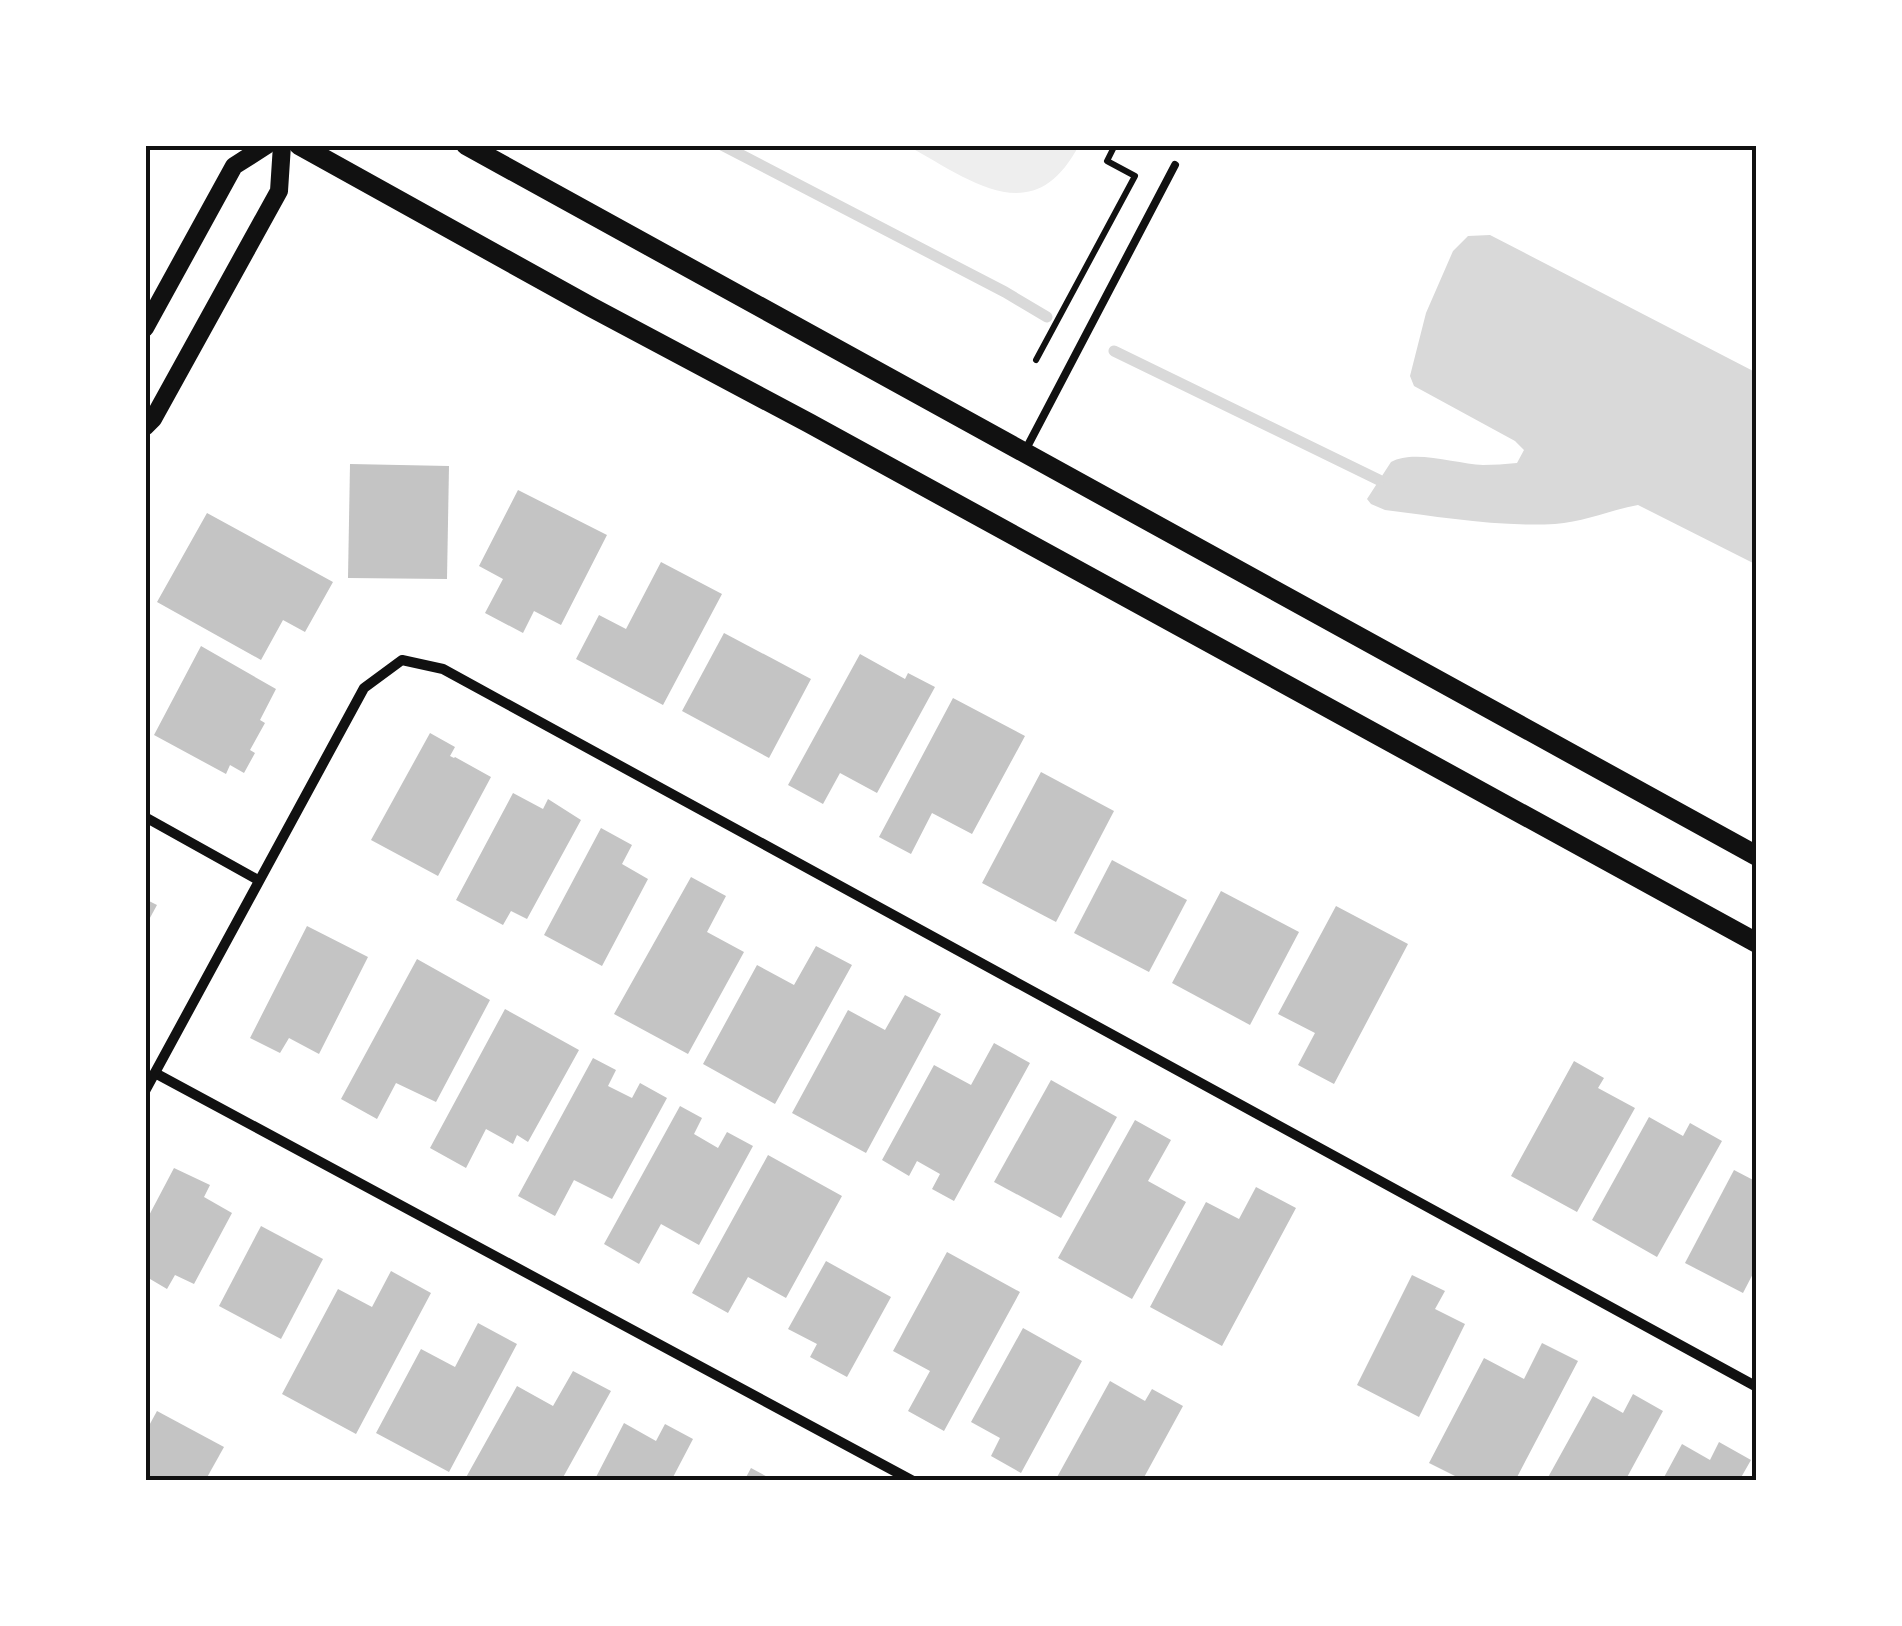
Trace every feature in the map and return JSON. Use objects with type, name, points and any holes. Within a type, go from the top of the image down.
[{"type":"main road","points":[[299,145],[1757,943]]},
{"type":"main road","points":[[466,145],[1757,856]]},
{"type":"street","points":[[145,328],[234,166],[268,145]]},
{"type":"street","points":[[145,426],[153,420],[280,191],[282,145]]},
{"type":"street","points":[[145,1090],[364,688],[402,660],[443,669],[1757,1388]]},
{"type":"street","points":[[145,817],[258,880]]},
{"type":"street","points":[[155,1073],[913,1481]]},
{"type":"lane","points":[[1024,454],[1176,165]]},
{"type":"path","points":[[1036,360],[1135,176],[1106,161],[1115,145]]},
{"type":"shaded area","points":[[906,145],[1079,145],[1061,172],[1041,187],[1020,193],[976,183]]},
{"type":"shaded area","points":[[1490,235],[1757,373],[1757,565],[1638,505],[1576,521],[1534,525],[1385,510],[1371,504],[1367,499],[1391,462],[1400,458],[1483,465],[1517,463],[1524,450],[1515,441],[1414,386],[1410,376],[1426,313],[1453,251],[1468,236]]},
{"type":"building","points":[[350,464],[449,466],[447,579],[348,578]]},
{"type":"building","points":[[518,490],[607,535],[561,625],[534,611],[523,633],[485,613],[503,579],[479,566]]},
{"type":"building","points":[[207,513],[333,582],[305,632],[283,620],[261,660],[157,602]]},
{"type":"building","points":[[661,562],[722,594],[663,705],[576,659],[599,615],[626,629]]},
{"type":"building","points":[[724,633],[811,679],[769,758],[682,711]]},
{"type":"building","points":[[201,646],[276,689],[260,720],[265,723],[250,750],[255,753],[244,773],[230,765],[226,774],[154,735]]},
{"type":"building","points":[[860,654],[905,679],[908,673],[935,687],[877,793],[840,773],[823,804],[788,785]]},
{"type":"building","points":[[953,698],[1025,736],[972,834],[932,813],[911,854],[879,837]]},
{"type":"building","points":[[430,733],[455,747],[450,756],[491,777],[438,876],[371,840]]},
{"type":"building","points":[[1041,772],[1114,811],[1056,922],[982,883]]},
{"type":"building","points":[[513,793],[543,809],[548,799],[581,820],[527,919],[511,911],[503,925],[456,900]]},
{"type":"building","points":[[601,828],[632,845],[622,864],[648,879],[602,966],[544,935]]},
{"type":"building","points":[[1112,860],[1187,900],[1149,972],[1074,933]]},
{"type":"building","points":[[691,877],[726,896],[707,932],[744,952],[688,1054],[614,1014]]},
{"type":"building","points":[[1221,891],[1299,932],[1250,1025],[1172,983]]},
{"type":"building","points":[[145,899],[157,905],[145,927]]},
{"type":"building","points":[[1336,906],[1408,944],[1334,1084],[1298,1065],[1315,1033],[1278,1014]]},
{"type":"building","points":[[307,926],[368,957],[319,1054],[289,1038],[280,1053],[250,1038]]},
{"type":"building","points":[[816,946],[852,965],[775,1104],[703,1064],[757,965],[794,985]]},
{"type":"building","points":[[417,959],[490,1000],[436,1102],[396,1083],[377,1119],[341,1099]]},
{"type":"building","points":[[905,995],[941,1014],[866,1153],[792,1113],[848,1010],[885,1030]]},
{"type":"building","points":[[505,1009],[579,1050],[528,1142],[517,1135],[513,1144],[486,1129],[466,1168],[430,1148]]},
{"type":"building","points":[[994,1043],[1030,1063],[954,1201],[932,1189],[940,1174],[917,1161],[909,1176],[882,1160],[934,1065],[971,1085]]},
{"type":"building","points":[[593,1058],[616,1070],[608,1086],[632,1098],[640,1083],[667,1098],[612,1199],[574,1180],[555,1216],[518,1196]]},
{"type":"building","points":[[1574,1061],[1604,1078],[1598,1088],[1635,1108],[1577,1212],[1511,1176]]},
{"type":"building","points":[[1051,1080],[1117,1117],[1061,1218],[994,1182]]},
{"type":"building","points":[[680,1106],[702,1118],[694,1134],[718,1148],[727,1132],[753,1146],[699,1245],[661,1224],[639,1264],[604,1244]]},
{"type":"building","points":[[1649,1117],[1683,1136],[1690,1123],[1722,1141],[1657,1257],[1592,1220]]},
{"type":"building","points":[[1135,1120],[1171,1140],[1148,1181],[1186,1202],[1132,1299],[1058,1258]]},
{"type":"building","points":[[768,1155],[842,1196],[786,1298],[748,1277],[728,1313],[692,1293]]},
{"type":"building","points":[[174,1168],[210,1185],[204,1197],[232,1213],[194,1284],[175,1275],[167,1289],[145,1276],[145,1223]]},
{"type":"building","points":[[1734,1170],[1757,1182],[1757,1266],[1743,1293],[1685,1263]]},
{"type":"building","points":[[1256,1187],[1296,1208],[1222,1346],[1150,1307],[1206,1202],[1239,1219]]},
{"type":"building","points":[[261,1226],[323,1259],[281,1339],[219,1306]]},
{"type":"building","points":[[947,1252],[1020,1292],[944,1431],[908,1411],[930,1371],[893,1351]]},
{"type":"building","points":[[826,1261],[891,1297],[847,1377],[810,1357],[817,1344],[788,1329]]},
{"type":"building","points":[[391,1271],[431,1293],[356,1434],[282,1394],[338,1289],[372,1307]]},
{"type":"building","points":[[1412,1275],[1445,1291],[1435,1309],[1465,1324],[1419,1417],[1357,1385]]},
{"type":"building","points":[[478,1323],[517,1344],[449,1472],[376,1433],[421,1349],[455,1367]]},
{"type":"building","points":[[1023,1328],[1082,1361],[1021,1473],[991,1456],[1000,1438],[971,1422]]},
{"type":"building","points":[[1542,1343],[1578,1361],[1515,1481],[1465,1481],[1429,1463],[1484,1358],[1524,1379]]},
{"type":"building","points":[[573,1371],[611,1391],[561,1481],[464,1481],[517,1386],[553,1406]]},
{"type":"building","points":[[1110,1381],[1145,1401],[1152,1389],[1183,1406],[1142,1481],[1059,1481],[1056,1479]]},
{"type":"building","points":[[1633,1394],[1663,1411],[1625,1481],[1546,1481],[1593,1396],[1623,1413]]},
{"type":"building","points":[[157,1411],[224,1447],[205,1481],[145,1481],[145,1433]]},
{"type":"building","points":[[624,1423],[656,1441],[665,1424],[693,1439],[671,1481],[594,1481]]},
{"type":"building","points":[[1719,1442],[1751,1460],[1739,1481],[1662,1481],[1682,1444],[1710,1460]]},
{"type":"building","points":[[751,1468],[775,1481],[744,1481]]},
{"type":"waterway","points":[[722,145],[1047,317]]},
{"type":"waterway","points":[[1114,351],[1379,480]]}]
